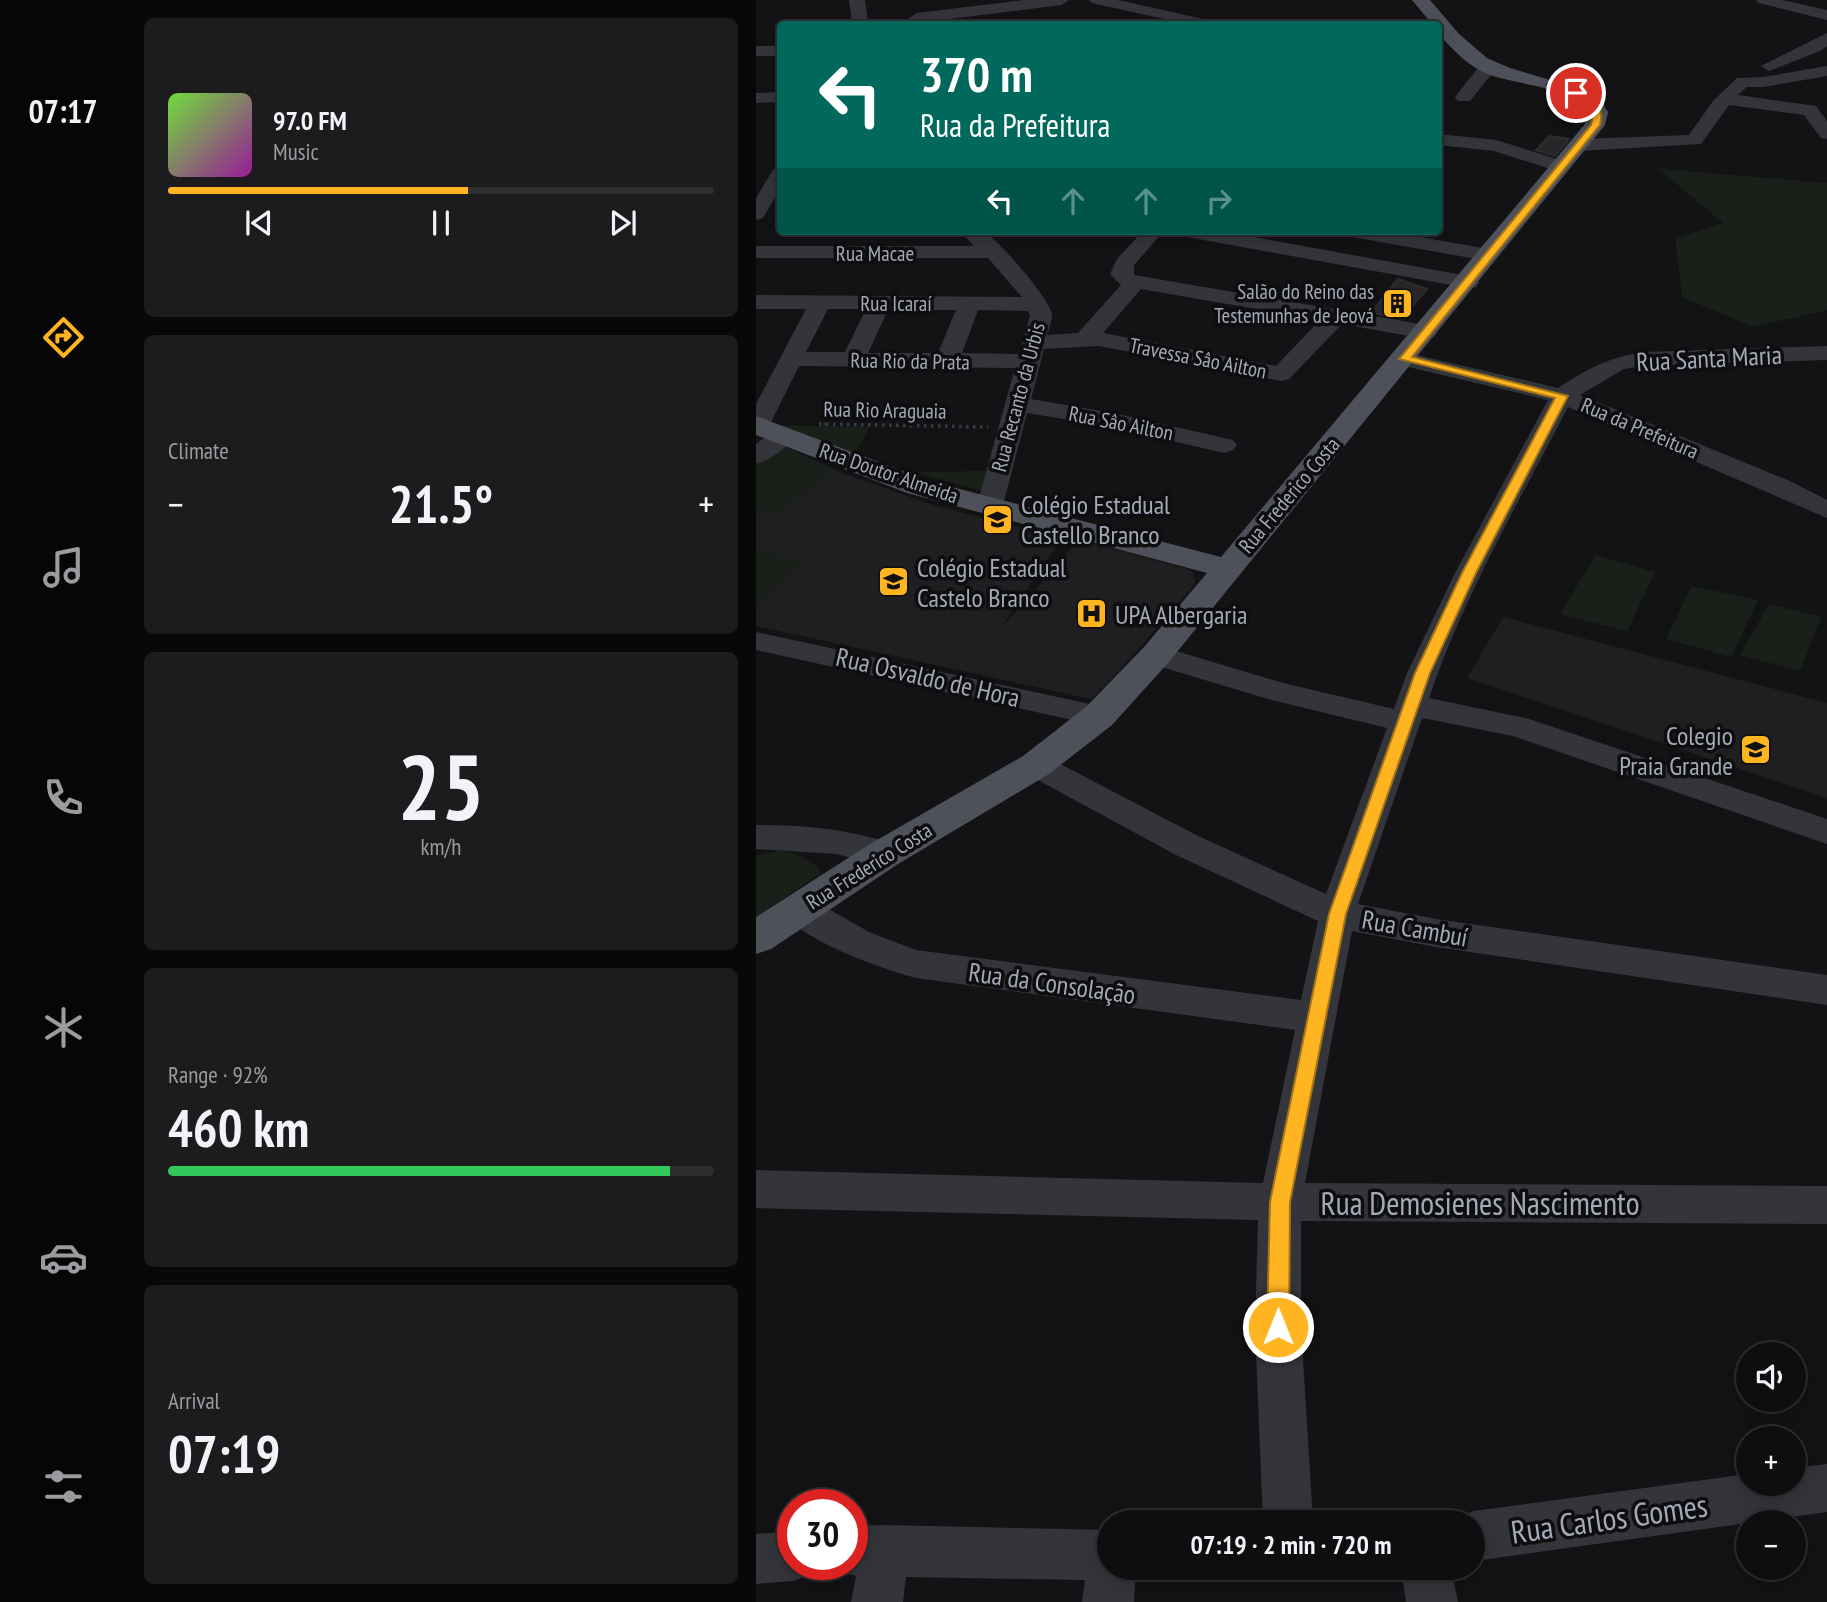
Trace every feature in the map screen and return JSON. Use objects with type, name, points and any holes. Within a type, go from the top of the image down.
[{"type":"main road","name":"Rua Frederico Costa","points":[[1427,3],[1441,21]]},
{"type":"main road","name":"Rua Frederico Costa","points":[[756,938],[884,854],[1035,765],[1099,716],[1156,655],[1404,359],[1598,119],[1598,112],[1592,102],[1576,93],[1488,67],[1458,43],[1442,22]]},
{"type":"main road","name":"Rua Doutor Almeida","points":[[766,429],[856,465],[918,486],[1227,568]]},
{"type":"street","points":[[858,0],[860,21]]},
{"type":"street","points":[[915,15],[1023,13],[1061,0]]},
{"type":"street","points":[[1097,0],[1193,21]]},
{"type":"street","points":[[1763,0],[1827,15]]},
{"type":"street","points":[[1109,21],[1116,3]]},
{"type":"street","points":[[1442,139],[1570,156],[1694,140],[1701,135],[1706,122],[1743,82],[1774,63],[1814,48],[1827,38]]},
{"type":"street","points":[[756,51],[777,51]]},
{"type":"street","points":[[1464,97],[1488,67]]},
{"type":"street","points":[[1743,82],[1764,82],[1827,71]]},
{"type":"street","points":[[756,98],[777,97]]},
{"type":"street","points":[[1726,99],[1810,110],[1827,134]]},
{"type":"street","points":[[1442,161],[1462,141]]},
{"type":"street","points":[[764,204],[776,170]]},
{"type":"street","name":"Rua Recanto da Urbis","points":[[975,235],[995,252],[1037,304],[1041,316],[990,505]]},
{"type":"street","points":[[1151,235],[1122,269],[1124,278],[1426,332]]},
{"type":"street","points":[[1240,235],[1266,237],[1468,282]]},
{"type":"street","points":[[1375,235],[1488,255]]},
{"type":"street","name":"Rua Macae","points":[[756,252],[995,252]]},
{"type":"street","points":[[921,303],[942,253]]},
{"type":"street","points":[[1086,338],[1135,282]]},
{"type":"street","name":"Rua Icaraí","points":[[756,302],[1037,304]]},
{"type":"street","points":[[756,456],[790,359],[820,303]]},
{"type":"street","points":[[853,360],[880,303]]},
{"type":"street","points":[[947,361],[969,303]]},
{"type":"street","name":"Travessa Sâo Ailton","points":[[1032,352],[1086,338],[1281,374],[1337,316]]},
{"type":"street","name":"Rua Rio da Prata","points":[[790,359],[947,361],[1032,352]]},
{"type":"street","name":"Rua Santa Maria","points":[[1287,1510],[1278,1327],[1280,1202],[1337,914],[1407,713],[1469,573],[1562,396],[1598,372],[1618,363],[1644,359],[1827,353]]},
{"type":"street","name":"Rua da Prefeitura","points":[[1404,359],[1562,396],[1781,487],[1827,510]]},
{"type":"street","name":"Rua Sâo Ailton","points":[[1014,416],[1113,420],[1224,445]]},
{"type":"street","name":"Rua Osvaldo de Hora","points":[[756,640],[1099,716]]},
{"type":"street","points":[[1156,655],[1279,692],[1407,713],[1518,727],[1827,832]]},
{"type":"street","name":"Rua Cambuí","points":[[1035,765],[1175,839],[1337,914],[1436,933],[1827,990]]},
{"type":"street","points":[[756,837],[827,839],[868,847],[884,854]]},
{"type":"street","name":"Rua da Consolação","points":[[800,910],[858,945],[884,956],[916,964],[1317,1018]]},
{"type":"street","name":"Rua Demosienes Nascimento","points":[[756,1189],[1280,1202],[1827,1205]]},
{"type":"street","name":"Rua Carlos Gomes","points":[[1485,1535],[1827,1488]]},
{"type":"street","points":[[877,1602],[869,1550],[1097,1555]]},
{"type":"street","points":[[756,1559],[777,1557]]},
{"type":"street","points":[[1108,1602],[1110,1580]]},
{"type":"street","points":[[1428,1580],[1432,1602]]},
{"type":"path","name":"Rua Rio Araguaia","points":[[815,424],[1014,416]]},
{"type":"shaded area","points":[[1659,169],[1827,183],[1827,310],[1753,327],[1682,297],[1675,238],[1723,223]]},
{"type":"shaded area","points":[[770,425],[869,427],[856,453]]},
{"type":"shaded area","name":"Colégio Estadual Castelo Branco","points":[[778,444],[847,475],[933,505],[1062,538],[1000,629],[1079,540],[1187,569],[1193,573],[1195,584],[1091,699],[756,626],[756,463]]},
{"type":"shaded area","points":[[777,447],[832,469],[780,514],[756,509],[756,466]]},
{"type":"shaded area","points":[[989,471],[983,491],[913,472]]},
{"type":"shaded area","points":[[756,550],[801,562],[756,605]]},
{"type":"shaded area","points":[[1596,555],[1655,572],[1627,631],[1560,614]]},
{"type":"shaded area","points":[[1692,586],[1758,600],[1731,657],[1666,639]]},
{"type":"shaded area","points":[[1769,604],[1821,617],[1800,671],[1740,655]]},
{"type":"shaded area","name":"Colegio Praia Grande","points":[[1503,617],[1827,703],[1827,798],[1467,678]]},
{"type":"shaded area","points":[[780,850],[798,855],[818,867],[820,874],[756,917],[756,856]]},
{"type":"building","points":[[1549,136],[1569,139],[1555,156],[1536,150]]},
{"type":"building","name":"Salão do Reino das Testemunhas de Jeová","points":[[1398,279],[1427,289],[1402,318],[1371,313]]},
{"type":"place","name":"Salão do Reino das Testemunhas de Jeová","points":[[1397,303]]},
{"type":"place","name":"Colégio Estadual Castello Branco","points":[[998,519]]},
{"type":"place","name":"Colégio Estadual Castelo Branco","points":[[894,582]]},
{"type":"place","name":"UPA Albergaria","points":[[1092,614]]},
{"type":"place","name":"Colegio Praia Grande","points":[[1756,750]]},
{"type":"route","points":[[1278,1327],[1280,1202],[1337,914],[1422,673],[1469,573],[1562,396],[1404,359],[1595,125],[1598,119],[1596,106],[1576,93]]}]
